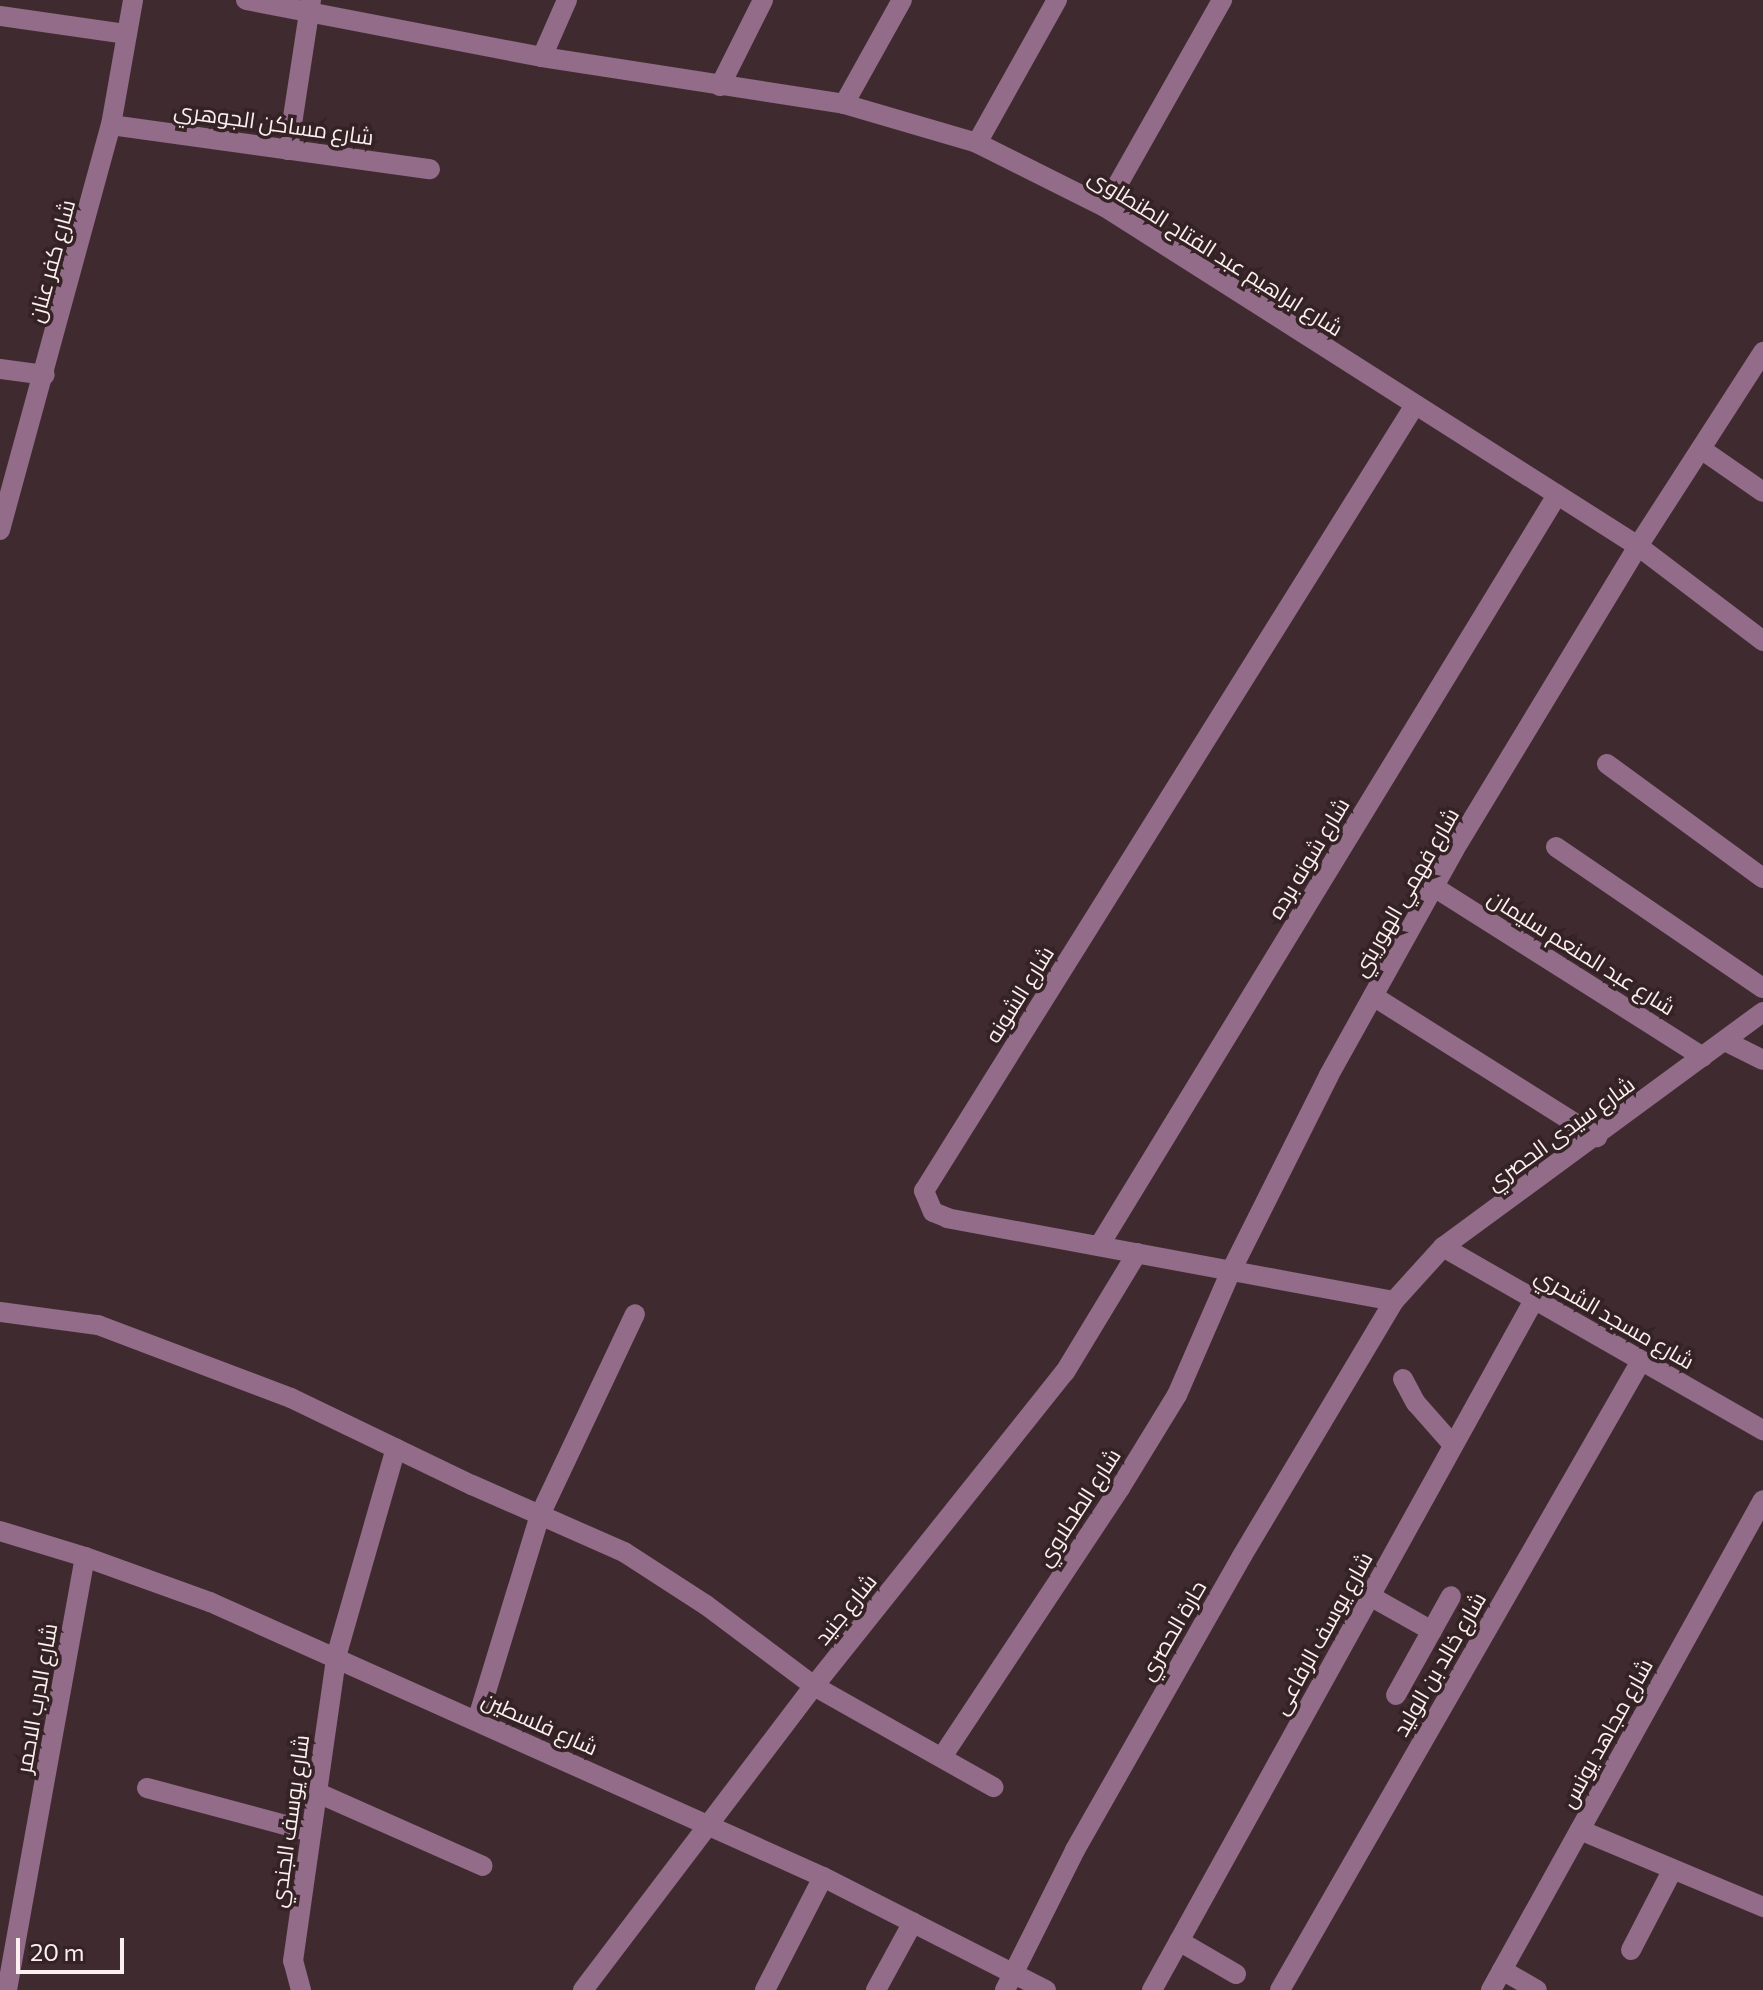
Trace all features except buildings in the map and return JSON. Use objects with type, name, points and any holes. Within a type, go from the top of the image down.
[{"type":"street","name":"شارع كفر عنان","points":[[0,530],[45,375],[111,125],[133,0]]},
{"type":"street","name":"شارع ابراهيم عبد الفتاح الطنطاوى","points":[[246,0],[310,6],[542,57],[844,104],[977,143],[1105,207],[1638,546],[1763,641]]},
{"type":"street","points":[[542,57],[567,0]]},
{"type":"street","points":[[720,86],[763,0]]},
{"type":"street","points":[[844,104],[902,0]]},
{"type":"street","points":[[977,143],[1057,0]]},
{"type":"street","points":[[1105,207],[1222,0]]},
{"type":"street","points":[[288,150],[310,6]]},
{"type":"street","points":[[0,16],[127,34]]},
{"type":"street","name":"شارع مساكن الجوهري","points":[[111,125],[430,169]]},
{"type":"street","name":"شارع فهمي الهوريني","points":[[1231,1271],[1329,1075],[1434,887],[1638,546],[1763,352]]},
{"type":"street","points":[[0,369],[45,375]]},
{"type":"street","name":"شارع الشونه","points":[[1394,1301],[940,1216],[928,1206],[924,1191],[1415,405]]},
{"type":"street","points":[[1701,449],[1763,492]]},
{"type":"street","name":"شارع شونه برده","points":[[1099,1246],[1557,495]]},
{"type":"street","points":[[1607,764],[1763,878]]},
{"type":"street","points":[[1556,847],[1763,988]]},
{"type":"street","name":"شارع عبد المنعم سليمان","points":[[1434,887],[1703,1057]]},
{"type":"street","points":[[1373,996],[1597,1137]]},
{"type":"street","name":"شارع سيدى الحصري","points":[[1394,1301],[1443,1247],[1597,1137],[1763,1012]]},
{"type":"street","points":[[1725,1041],[1763,1060]]},
{"type":"street","name":"شارع مسجد الشحري","points":[[1443,1247],[1763,1430]]},
{"type":"street","name":"شارع جنيد","points":[[583,1990],[814,1686],[1065,1372],[1137,1253]]},
{"type":"street","name":"شارع الطحلاوي","points":[[942,1757],[1120,1488],[1177,1395],[1231,1271]]},
{"type":"street","name":"شارع يوسف الرفاعى","points":[[1152,1990],[1534,1300]]},
{"type":"street","name":"حارة الحصري","points":[[1010,1982],[1075,1850],[1242,1556],[1394,1301]]},
{"type":"street","points":[[0,1312],[98,1325],[291,1398],[624,1552],[706,1605],[814,1686],[993,1787]]},
{"type":"street","points":[[477,1721],[540,1515],[635,1314]]},
{"type":"street","name":"شارع خالد بن الوليد","points":[[1280,1990],[1641,1361]]},
{"type":"street","points":[[1403,1379],[1425,1415],[1453,1445]]},
{"type":"street","name":"شارع يوسف الجندي","points":[[301,1990],[293,1961],[336,1657],[396,1448]]},
{"type":"street","name":"شارع مجاهد يونس","points":[[1491,1990],[1763,1500]]},
{"type":"street","name":"شارع فلسطين","points":[[0,1531],[85,1557],[210,1602],[336,1657],[823,1877],[913,1922],[1010,1982],[1046,1990]]},
{"type":"street","name":"شارع الدرب الاحمر","points":[[7,1990],[85,1557]]},
{"type":"street","points":[[1370,1596],[1432,1631]]},
{"type":"street","points":[[1396,1695],[1451,1596]]},
{"type":"street","points":[[147,1788],[311,1832]]},
{"type":"street","points":[[318,1793],[483,1866]]},
{"type":"street","points":[[1580,1830],[1763,1907]]},
{"type":"street","points":[[1631,1950],[1673,1869]]},
{"type":"street","points":[[765,1990],[823,1877]]},
{"type":"street","points":[[876,1990],[913,1922]]},
{"type":"street","points":[[1179,1941],[1236,1974]]},
{"type":"street","points":[[1502,1970],[1537,1990]]}]
